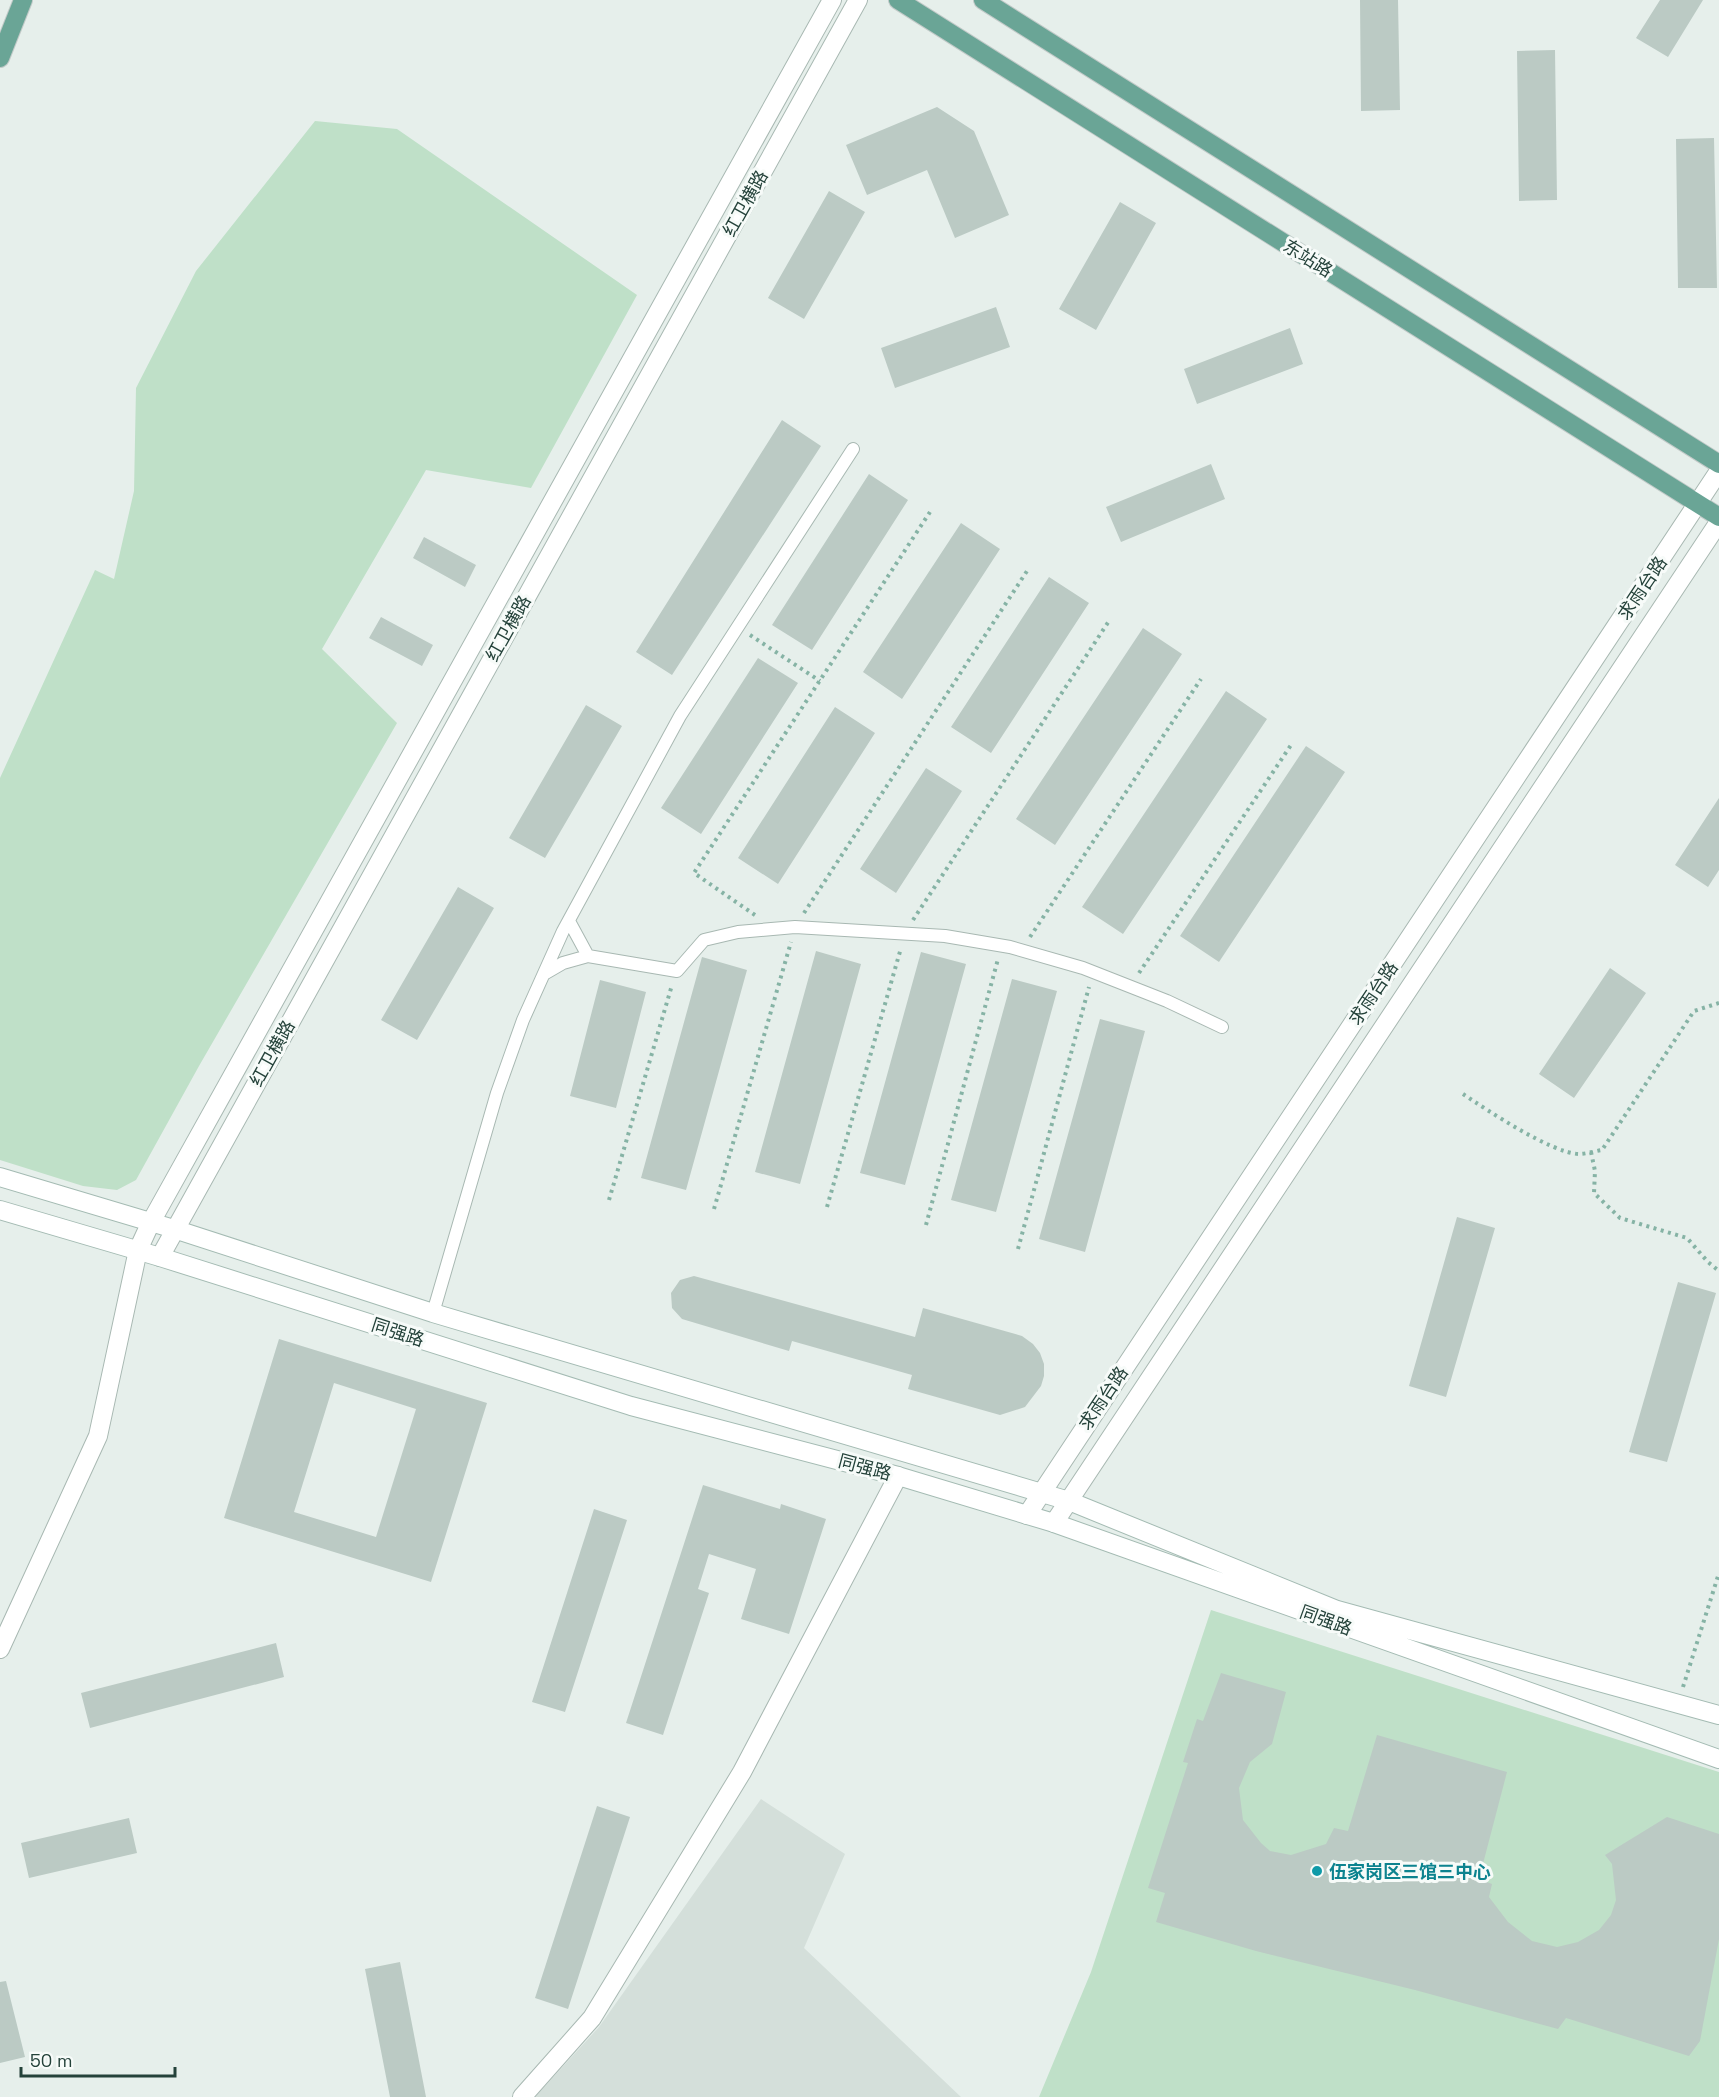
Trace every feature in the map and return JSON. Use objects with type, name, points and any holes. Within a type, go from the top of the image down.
[{"type":"main road","points":[[0,58],[23,0]]},
{"type":"main road","name":"东站路","points":[[898,0],[1719,516]]},
{"type":"main road","points":[[983,0],[1719,464]]},
{"type":"street","name":"红卫横路","points":[[0,1650],[98,1436],[138,1250],[151,1222],[832,0]]},
{"type":"street","name":"红卫横路","points":[[160,1257],[858,0]]},
{"type":"street","name":"求雨台路","points":[[1027,1515],[1719,471]]},
{"type":"street","name":"求雨台路","points":[[1054,1523],[1719,522]]},
{"type":"street","name":"同强路","points":[[0,1177],[174,1229],[433,1313],[1069,1501],[1337,1610],[1719,1715]]},
{"type":"street","name":"同强路","points":[[0,1210],[138,1250],[631,1406],[898,1476],[1054,1523],[1719,1760]]},
{"type":"street","points":[[522,2097],[592,2018],[729,1792],[898,1476]]},
{"type":"lane","points":[[433,1313],[497,1094],[523,1020],[569,921],[680,716],[853,449]]},
{"type":"lane","points":[[569,921],[588,956]]},
{"type":"lane","points":[[544,974],[563,963],[588,956],[677,971],[704,940],[738,932],[795,927],[945,936],[1022,950],[1093,972],[1167,1001],[1222,1027]]},
{"type":"path","points":[[775,929],[694,873],[930,512]]},
{"type":"path","points":[[714,1209],[795,927],[1027,571]]},
{"type":"path","points":[[827,1207],[905,933],[1109,621]]},
{"type":"path","points":[[738,628],[820,681]]},
{"type":"path","points":[[1022,950],[1200,679]]},
{"type":"path","points":[[1130,986],[1290,745]]},
{"type":"path","points":[[926,1225],[1001,945]]},
{"type":"path","points":[[609,1200],[677,971]]},
{"type":"path","points":[[1018,1249],[1093,972]]},
{"type":"path","points":[[1463,1094],[1505,1121],[1552,1146],[1579,1154],[1602,1150],[1694,1011],[1719,1003]]},
{"type":"path","points":[[1591,1152],[1595,1171],[1594,1193],[1620,1218],[1687,1238],[1719,1271]]},
{"type":"path","points":[[1678,1702],[1719,1573]]},
{"type":"shaded area","points":[[761,1799],[845,1854],[804,1948],[961,2097],[535,2097],[599,2027]]},
{"type":"green space","points":[[315,121],[397,129],[637,295],[531,488],[426,470],[322,649],[397,723],[199,1066],[136,1180],[117,1190],[83,1186],[0,1160],[0,778],[95,570],[114,579],[134,491],[136,388],[196,271]]},
{"type":"green space","name":"伍家岗区三馆三中心","points":[[1211,1610],[1719,1772],[1719,2097],[1039,2097],[1091,1972]]},
{"type":"building","points":[[1360,0],[1398,0],[1400,110],[1361,111]]},
{"type":"building","points":[[1660,0],[1703,0],[1668,57],[1636,38]]},
{"type":"building","points":[[1555,50],[1557,200],[1519,201],[1517,51]]},
{"type":"building","points":[[937,107],[974,131],[1009,215],[955,238],[927,170],[867,195],[846,145]]},
{"type":"building","points":[[1714,138],[1717,288],[1678,288],[1676,139]]},
{"type":"building","points":[[829,191],[865,212],[804,319],[768,298]]},
{"type":"building","points":[[1120,202],[1156,223],[1096,330],[1059,309]]},
{"type":"building","points":[[996,307],[1010,347],[895,388],[881,348]]},
{"type":"building","points":[[1290,328],[1303,364],[1197,404],[1184,369]]},
{"type":"building","points":[[782,420],[821,446],[672,675],[636,652]]},
{"type":"building","points":[[1211,464],[1225,499],[1121,542],[1106,507]]},
{"type":"building","points":[[869,474],[908,500],[812,650],[772,625]]},
{"type":"building","points":[[961,523],[1000,549],[902,699],[863,672]]},
{"type":"building","points":[[424,537],[476,565],[465,587],[413,558]]},
{"type":"building","points":[[1049,577],[1089,603],[991,753],[951,727]]},
{"type":"building","points":[[381,617],[433,645],[422,666],[369,638]]},
{"type":"building","points":[[1143,628],[1182,654],[1055,845],[1016,819]]},
{"type":"building","points":[[758,658],[798,683],[701,834],[661,808]]},
{"type":"building","points":[[1226,691],[1267,719],[1123,934],[1082,907]]},
{"type":"building","points":[[586,705],[622,726],[545,858],[509,838]]},
{"type":"building","points":[[835,707],[875,733],[778,884],[738,858]]},
{"type":"building","points":[[1306,746],[1345,772],[1219,962],[1180,936]]},
{"type":"building","points":[[926,768],[962,791],[896,893],[860,869]]},
{"type":"building","points":[[1719,798],[1719,870],[1708,887],[1675,865]]},
{"type":"building","points":[[458,887],[494,908],[417,1040],[381,1020]]},
{"type":"building","points":[[816,951],[861,964],[800,1184],[755,1172]]},
{"type":"building","points":[[921,952],[966,964],[905,1185],[860,1173]]},
{"type":"building","points":[[702,957],[747,970],[686,1190],[641,1178]]},
{"type":"building","points":[[1610,968],[1646,993],[1574,1098],[1539,1074]]},
{"type":"building","points":[[1012,979],[1057,991],[996,1212],[951,1200]]},
{"type":"building","points":[[600,980],[646,992],[616,1108],[570,1096]]},
{"type":"building","points":[[1100,1019],[1145,1031],[1085,1252],[1039,1239]]},
{"type":"building","points":[[1457,1217],[1495,1228],[1446,1397],[1409,1386]]},
{"type":"building","points":[[694,1276],[915,1337],[923,1308],[1022,1336],[1040,1353],[1044,1364],[1041,1386],[1025,1407],[1000,1415],[908,1389],[912,1375],[792,1341],[789,1351],[682,1319],[672,1308],[671,1293],[680,1280]]},
{"type":"building","points":[[1678,1282],[1716,1293],[1667,1462],[1629,1452]]},
{"type":"building","points":[[279,1339],[487,1403],[431,1582],[224,1518]],"holes":[[[334,1383],[416,1409],[376,1537],[294,1512]]]},
{"type":"building","points":[[703,1485],[780,1509],[781,1504],[826,1519],[789,1634],[741,1619],[756,1569],[709,1554],[698,1589],[709,1593],[663,1735],[626,1723]]},
{"type":"building","points":[[594,1509],[627,1520],[565,1712],[532,1702]]},
{"type":"building","points":[[276,1643],[284,1677],[90,1728],[81,1693]]},
{"type":"building","name":"伍家岗区三馆三中心","points":[[1221,1673],[1286,1692],[1272,1744],[1250,1762],[1239,1788],[1243,1820],[1270,1851],[1291,1855],[1326,1844],[1334,1828],[1348,1831],[1377,1735],[1507,1772],[1479,1879],[1492,1884],[1489,1897],[1508,1922],[1532,1941],[1557,1947],[1578,1942],[1599,1930],[1611,1915],[1616,1900],[1612,1864],[1605,1855],[1667,1817],[1719,1834],[1719,1939],[1700,2041],[1689,2056],[1566,2018],[1558,2029],[1415,1990],[1256,1951],[1156,1922],[1165,1893],[1148,1888],[1188,1763],[1183,1762],[1197,1719],[1203,1721]]},
{"type":"building","points":[[597,1806],[630,1817],[568,2009],[535,1998]]},
{"type":"building","points":[[129,1818],[137,1853],[29,1878],[21,1843]]},
{"type":"building","points":[[400,1962],[426,2097],[390,2097],[365,1969]]},
{"type":"building","points":[[6,1981],[25,2057],[0,2063],[0,1982]]},
{"type":"place","name":"伍家岗区三馆三中心","points":[[1317,1871]]}]
